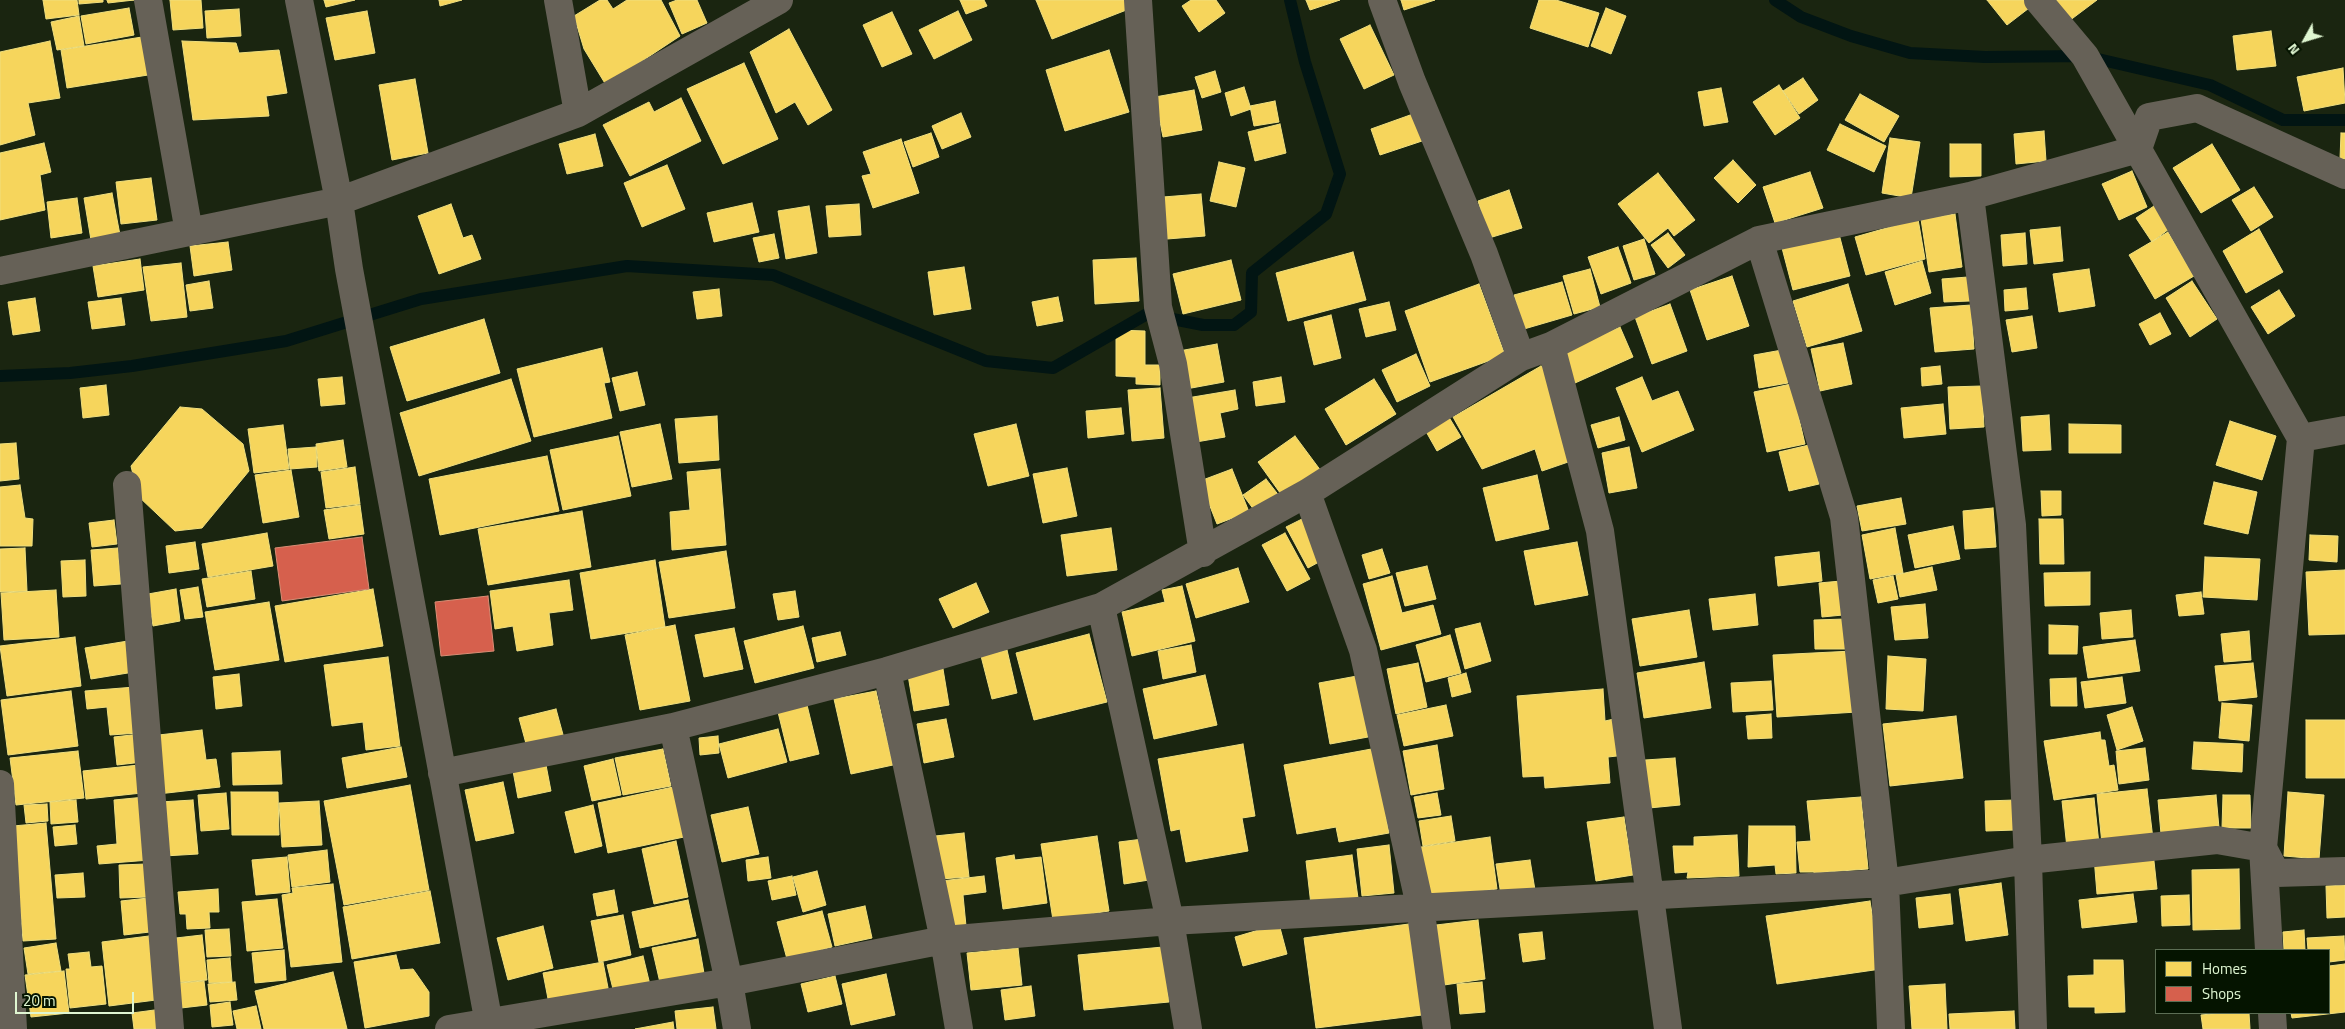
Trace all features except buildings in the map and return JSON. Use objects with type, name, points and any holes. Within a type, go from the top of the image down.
[{"type":"street","points":[[148,0],[189,232]]},
{"type":"street","points":[[300,0],[339,201],[489,1026]]},
{"type":"street","points":[[558,0],[578,113]]},
{"type":"street","points":[[0,271],[339,201],[578,113],[779,0]]},
{"type":"street","points":[[1138,0],[1158,307],[1173,364],[1203,553]]},
{"type":"street","points":[[1382,0],[1412,82],[1484,254],[1521,357]]},
{"type":"street","points":[[2038,0],[2085,56],[2301,438],[2263,848],[2269,949]]},
{"type":"street","points":[[2138,149],[2149,117],[2197,108],[2345,176]]},
{"type":"street","points":[[442,773],[673,727],[887,671],[1101,607],[1203,553],[1307,493],[1521,357],[1551,346],[1759,240],[1970,196],[2138,149]]},
{"type":"street","points":[[1970,196],[2012,525],[2028,860],[2033,1029]]},
{"type":"street","points":[[1759,240],[1844,517],[1885,884],[1890,1029]]},
{"type":"street","points":[[1551,346],[1600,531],[1668,1029]]},
{"type":"street","points":[[2301,438],[2345,430]]},
{"type":"street","points":[[127,485],[170,1029]]},
{"type":"street","points":[[1307,493],[1363,650],[1420,906],[1437,1029]]},
{"type":"street","points":[[1101,607],[1170,921],[1188,1029]]},
{"type":"street","points":[[887,671],[944,940],[959,1029]]},
{"type":"street","points":[[673,727],[730,982],[737,1029]]},
{"type":"street","points":[[0,784],[13,1029]]},
{"type":"street","points":[[449,1029],[489,1026],[730,982],[944,940],[1170,921],[1420,906],[1885,884],[2028,860],[2217,840],[2263,848]]},
{"type":"street","points":[[2263,848],[2276,874],[2345,870]]},
{"type":"street","points":[[2272,1014],[2273,1029]]},
{"type":"waterway","points":[[0,376],[70,373],[132,366],[286,341],[421,299],[627,266],[773,275],[986,361],[1053,368],[1147,314],[1203,325],[1234,325],[1251,312],[1252,273],[1326,214],[1340,174],[1305,62],[1290,0]]},
{"type":"waterway","points":[[1775,0],[1801,17],[1851,36],[1910,53],[1985,57],[2085,56],[2210,85],[2283,120],[2345,120]]}]
